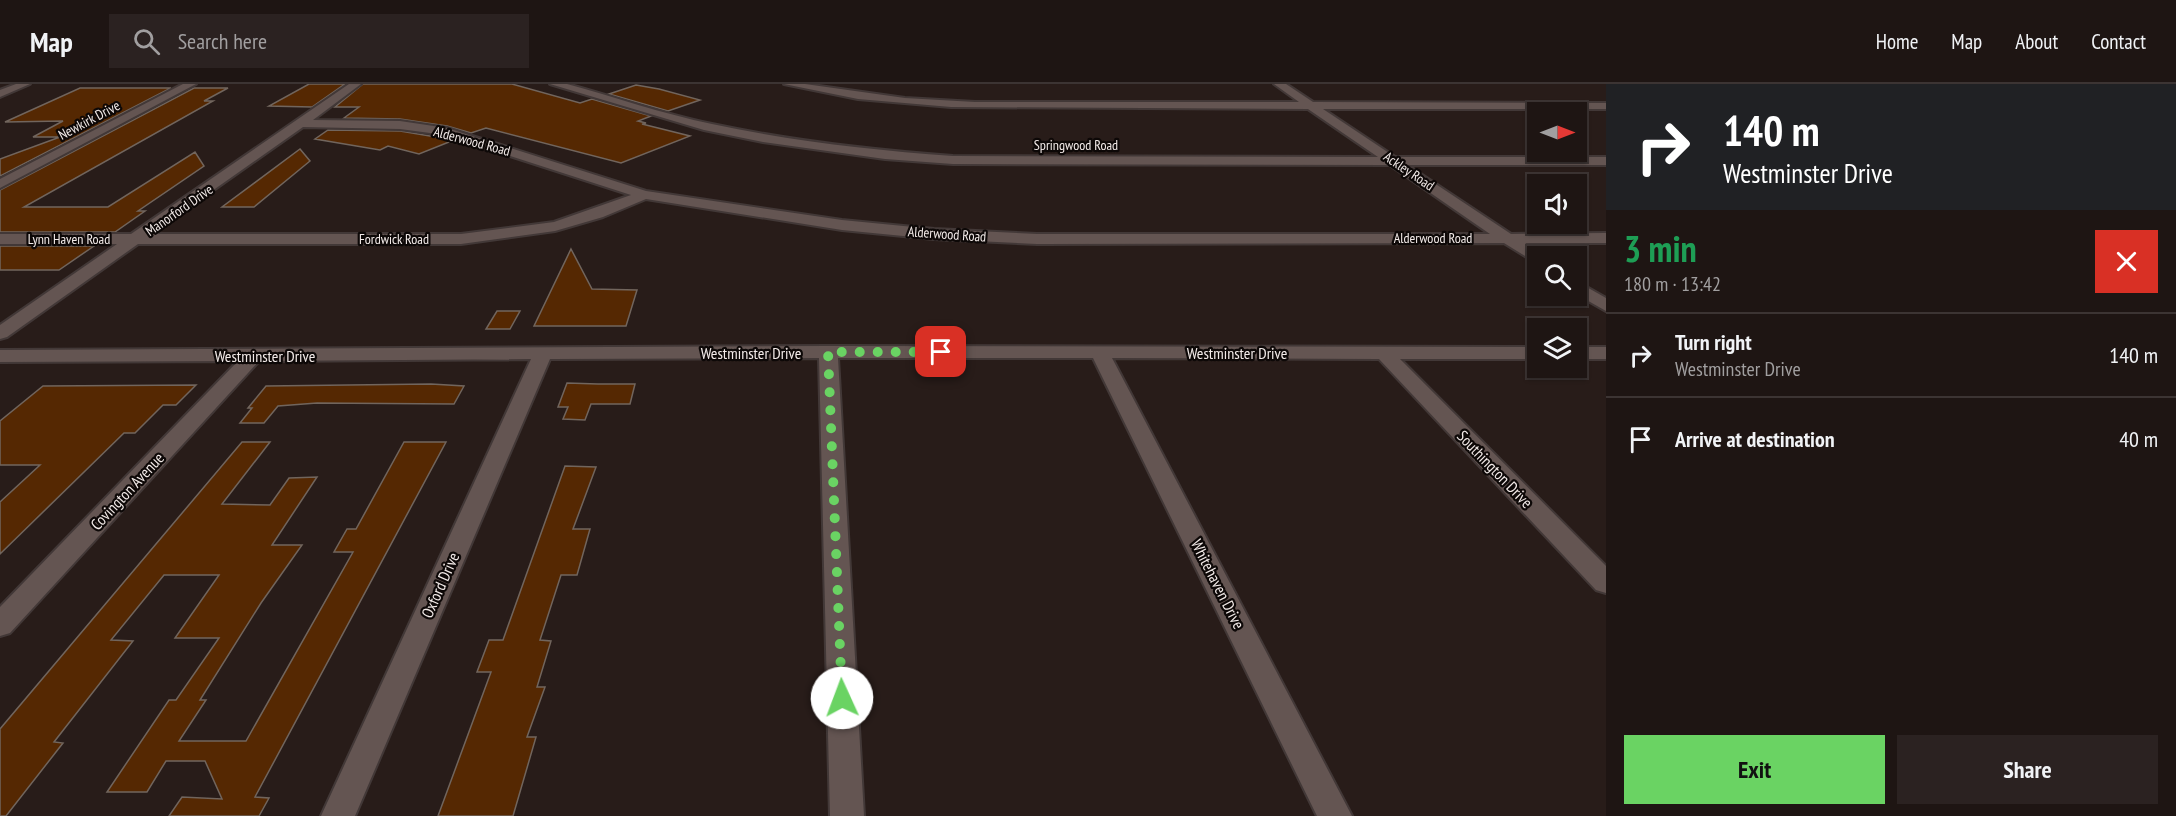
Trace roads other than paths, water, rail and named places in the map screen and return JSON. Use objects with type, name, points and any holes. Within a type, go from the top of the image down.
[{"type":"street","points":[[0,94],[25,84]]},
{"type":"street","name":"Newkirk Drive","points":[[0,184],[191,84]]},
{"type":"street","name":"Manorford Drive","points":[[0,333],[138,239],[356,84]]},
{"type":"street","name":"Springwood Road","points":[[555,84],[708,127],[885,155],[953,160],[1606,161]]},
{"type":"street","points":[[789,84],[835,94],[904,103],[1606,106]]},
{"type":"street","name":"Ackley Road","points":[[1279,84],[1527,252]]},
{"type":"street","name":"Alderwood Road","points":[[302,123],[400,125],[447,132],[644,195],[842,225],[945,235],[1037,239],[1606,238]]},
{"type":"street","name":"Fordwick Road","points":[[138,239],[461,239],[518,234],[567,225],[607,213],[644,195]]},
{"type":"street","name":"Lynn Haven Road","points":[[0,239],[138,239]]},
{"type":"street","points":[[1587,293],[1606,306]]},
{"type":"street","points":[[828,352],[847,816]]},
{"type":"street","name":"Westminster Drive","points":[[0,356],[828,352],[1527,353]]},
{"type":"street","name":"Whitehaven Drive","points":[[1100,353],[1335,816]]},
{"type":"street","points":[[1587,353],[1606,353]]},
{"type":"street","name":"Oxford Drive","points":[[338,816],[543,354]]},
{"type":"street","name":"Southington Drive","points":[[1385,354],[1606,583]]},
{"type":"street","name":"Covington Avenue","points":[[0,625],[253,356]]}]
